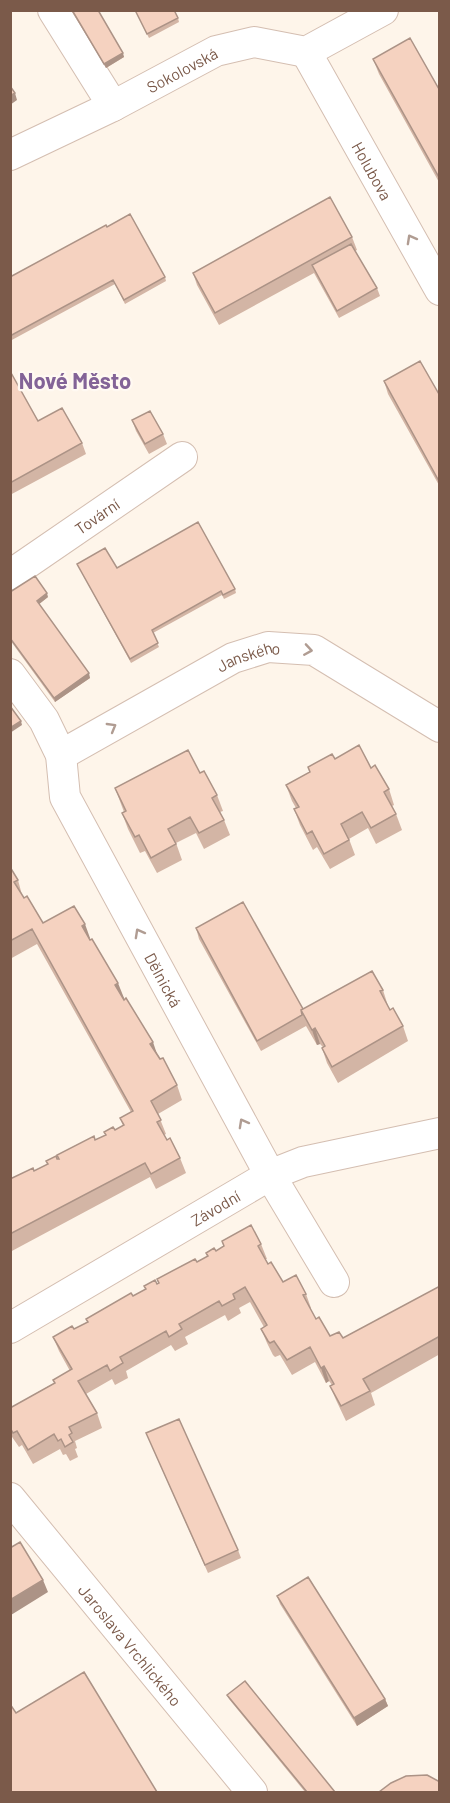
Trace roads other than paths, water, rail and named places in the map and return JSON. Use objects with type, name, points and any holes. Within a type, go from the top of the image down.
[{"type":"street","points":[[53,10],[113,106]]},
{"type":"street","points":[[306,52],[364,15]]},
{"type":"street","name":"Sokolovská","points":[[10,155],[113,106],[216,51],[254,42],[306,52]]},
{"type":"street","name":"Holubova","points":[[306,52],[440,290]]},
{"type":"street","name":"Tovární","points":[[10,575],[182,457]]},
{"type":"street","name":"Janského","points":[[61,755],[232,658],[268,647],[314,650],[440,727]]},
{"type":"street","name":"Dělnická","points":[[10,674],[44,720],[61,755],[65,797],[270,1175],[334,1282]]},
{"type":"street","name":"Závodní","points":[[10,1328],[270,1175],[303,1162],[440,1133]]},
{"type":"street","name":"Jaroslava Vrchlického","points":[[10,1498],[252,1792]]},
{"type":"district","name":"Nové Město","points":[[75,380]]}]
